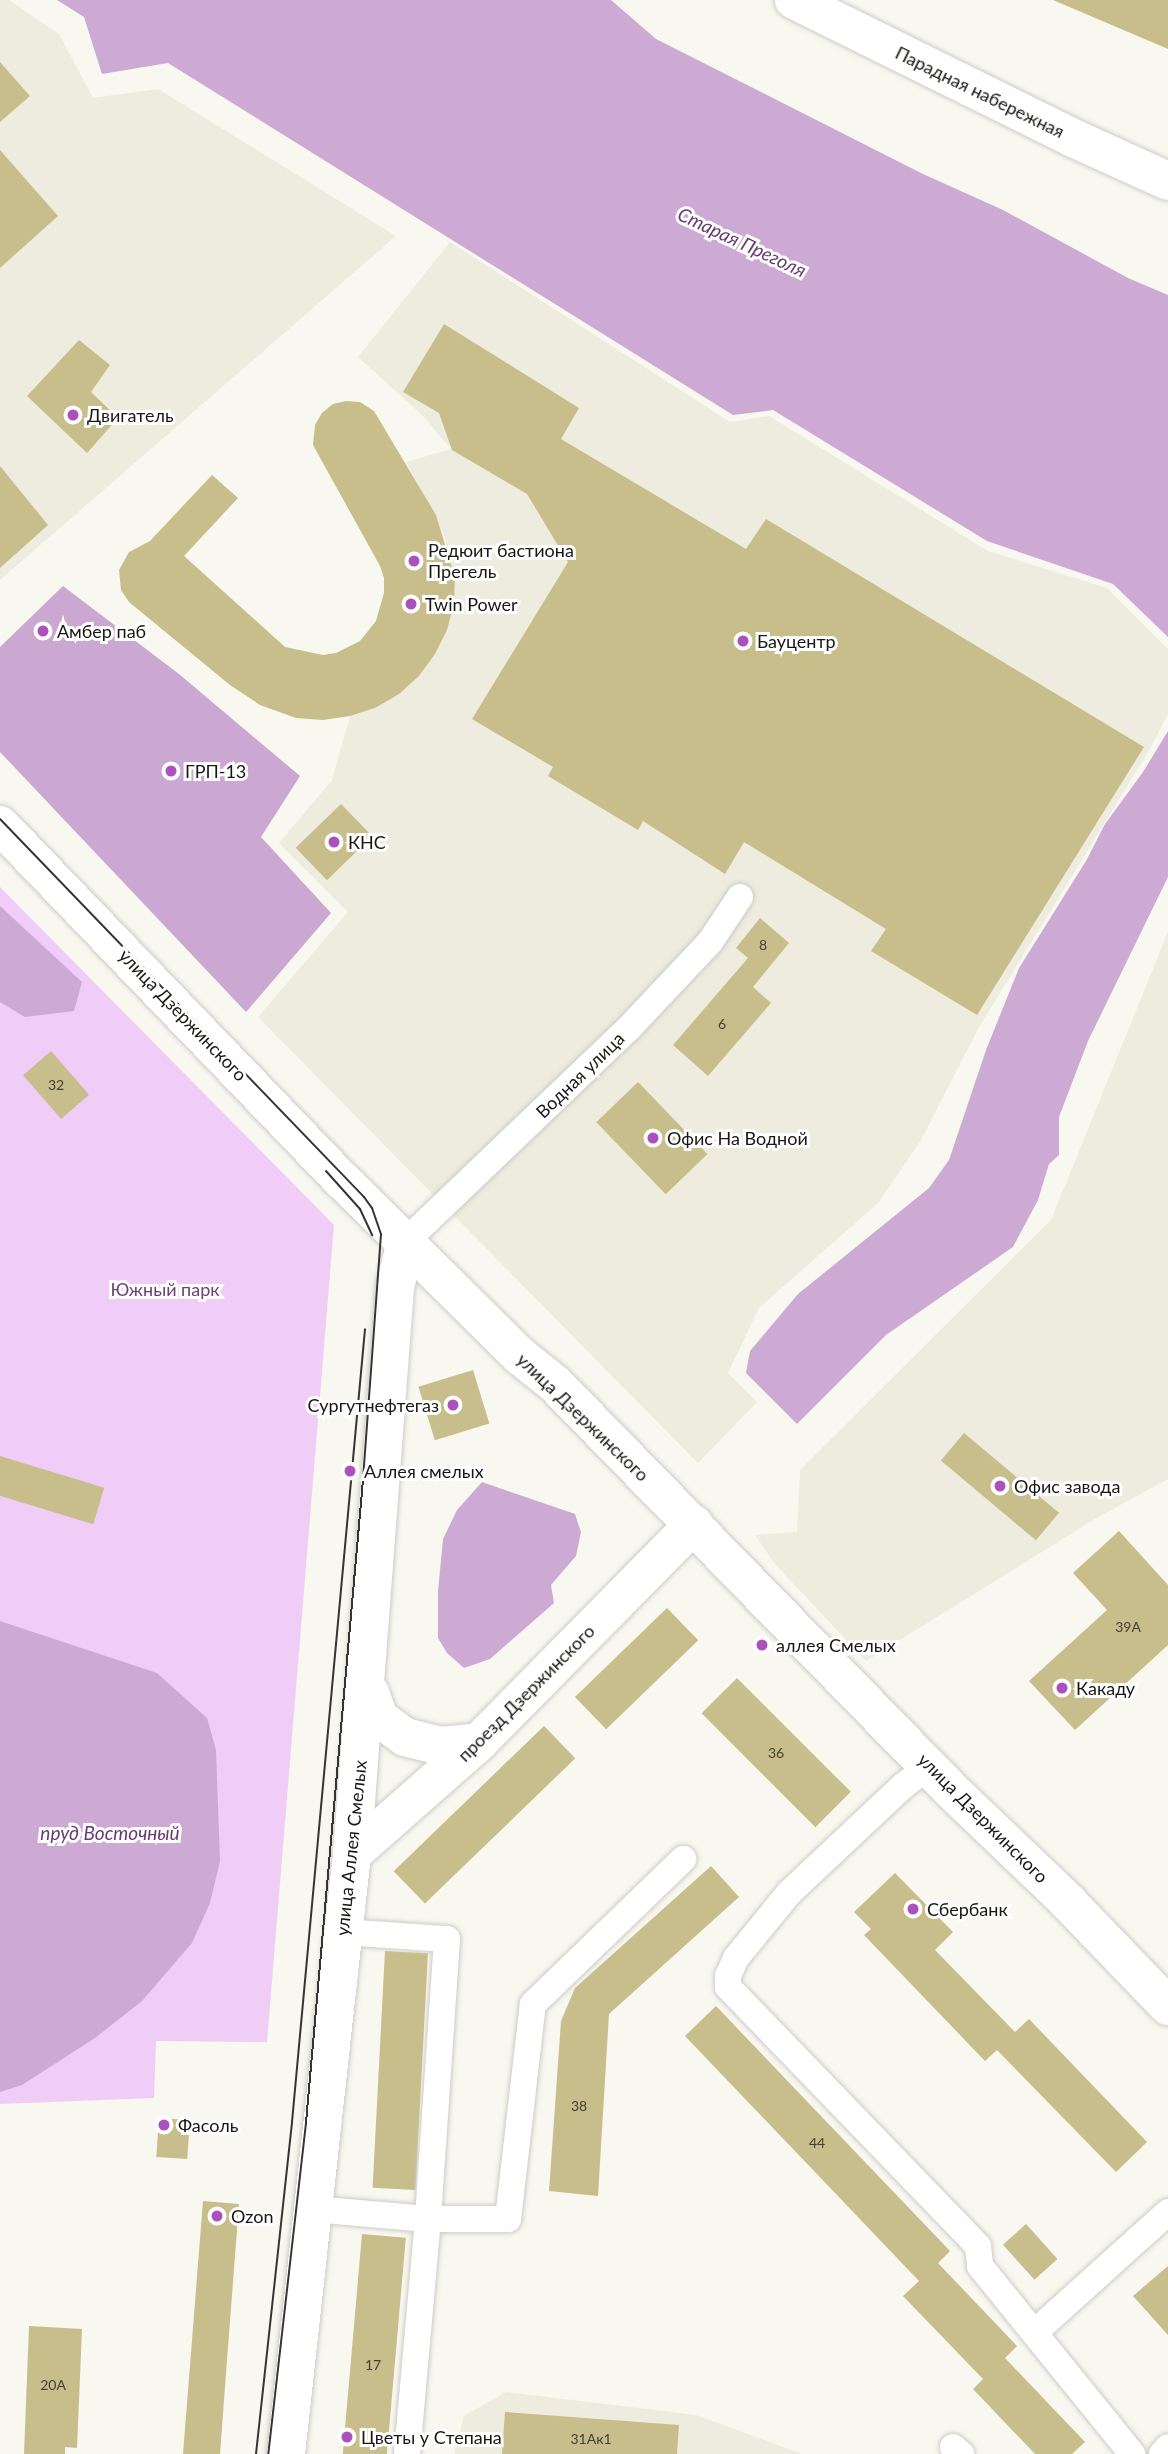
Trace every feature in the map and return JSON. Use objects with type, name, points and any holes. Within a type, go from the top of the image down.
[{"type":"main road","name":"Парадная набережная","points":[[794,0],[1073,138],[1168,181]]},
{"type":"main road","name":"улица Дзержинского","points":[[0,825],[342,1180],[694,1524],[1168,2006]]},
{"type":"main road","name":"улица Аллея Смелых","points":[[286,2454],[352,1854],[395,1287],[406,1241]]},
{"type":"main road","name":"проезд Дзержинского","points":[[352,1854],[479,1742],[694,1524]]},
{"type":"main road","points":[[365,1693],[370,1693],[379,1718],[405,1737],[441,1746],[479,1742]]},
{"type":"street","name":"Водная улица","points":[[406,1241],[628,1029],[710,942],[740,897]]},
{"type":"street","points":[[930,1766],[904,1785],[789,1892],[736,1958],[728,1976],[728,1987],[978,2246],[981,2266],[1036,2331],[1084,2398],[1132,2454]]},
{"type":"street","points":[[313,2208],[428,2219],[508,2220],[533,2004],[683,1859]]},
{"type":"street","points":[[343,1932],[447,1939],[428,2219],[407,2454]]},
{"type":"street","points":[[1036,2331],[1168,2213]]},
{"type":"street","points":[[1162,2454],[1168,2447]]},
{"type":"shaded area","points":[[0,0],[9,0],[59,34],[93,98],[158,89],[396,236],[0,580]]},
{"type":"shaded area","points":[[450,242],[730,422],[769,416],[988,551],[1107,588],[1168,649],[1168,714],[1147,754],[979,1027],[921,1140],[879,1202],[759,1308],[728,1373],[757,1402],[698,1463],[258,1017],[348,912],[279,843],[332,780],[350,716],[375,708],[419,676],[435,654],[447,630],[454,604],[455,577],[444,535],[406,462],[451,449],[422,415],[358,357]]},
{"type":"shaded area","points":[[63,586],[179,674],[300,776],[261,837],[331,913],[246,1012],[0,752],[0,647]]},
{"type":"shaded area","points":[[1168,932],[1168,1479],[1098,1517],[866,1661],[775,1564],[755,1535],[797,1532],[800,1470],[1051,1220]]},
{"type":"shaded area","points":[[506,2392],[696,2415],[802,2454],[454,2454],[464,2416]]},
{"type":"green space","name":"Южный парк","points":[[0,887],[334,1225],[267,2042],[156,2041],[154,2098],[0,2104]]},
{"type":"water","name":"Старая Преголя","points":[[57,0],[611,0],[656,39],[923,174],[1003,210],[1128,278],[1168,295],[1168,637],[1113,584],[987,541],[773,410],[733,415],[168,63],[102,74],[84,17]]},
{"type":"water","points":[[1168,731],[1168,877],[1088,1041],[1059,1117],[1059,1155],[1049,1164],[1038,1200],[1013,1247],[886,1335],[797,1424],[746,1373],[750,1351],[798,1294],[929,1188],[949,1160],[986,1050],[1019,968],[1086,861],[1105,824],[1143,772]]},
{"type":"water","points":[[0,906],[82,982],[74,1011],[25,1017],[0,1002]]},
{"type":"water","points":[[482,1482],[575,1514],[581,1532],[576,1556],[551,1585],[554,1603],[490,1659],[464,1668],[447,1653],[438,1638],[438,1591],[443,1539],[457,1510]]},
{"type":"water","name":"пруд Восточный","points":[[0,1621],[157,1673],[207,1718],[216,1750],[220,1861],[210,1903],[192,1943],[142,2001],[95,2038],[22,2085],[0,2092]]},
{"type":"building","points":[[1053,0],[1168,0],[1168,49]]},
{"type":"building","points":[[0,62],[30,96],[0,122]]},
{"type":"building","points":[[0,150],[58,216],[0,268]]},
{"type":"building","name":"Бауцентр","points":[[444,324],[579,408],[561,439],[746,549],[766,519],[1144,747],[977,1015],[871,951],[886,929],[744,842],[725,874],[643,821],[638,830],[548,776],[553,767],[472,719],[568,562],[527,494],[452,450],[439,413],[403,392]]},
{"type":"building","points":[[79,340],[110,365],[91,392],[118,418],[87,453],[27,396]]},
{"type":"building","name":"Редюит бастиона Прегель","points":[[360,402],[374,411],[436,515],[455,577],[454,604],[447,630],[435,654],[419,676],[399,694],[375,708],[350,716],[323,720],[296,718],[260,705],[230,685],[129,602],[121,590],[119,570],[129,552],[150,541],[212,475],[238,498],[184,556],[285,647],[323,655],[336,653],[360,641],[376,621],[384,593],[384,578],[380,566],[313,445],[315,425],[322,413],[333,404]]},
{"type":"building","points":[[0,466],[48,525],[0,568]]},
{"type":"building","name":"КНС","points":[[341,804],[372,836],[327,880],[296,848]]},
{"type":"building","points":[[760,918],[789,943],[753,987],[771,1003],[708,1076],[673,1045],[748,958],[736,948]]},
{"type":"building","points":[[51,1051],[89,1095],[61,1119],[23,1075]]},
{"type":"building","name":"Офис На Водной","points":[[638,1082],[707,1154],[666,1194],[596,1122]]},
{"type":"building","name":"Сургутнефтегаз","points":[[473,1370],[489,1424],[435,1440],[418,1387]]},
{"type":"building","name":"Офис завода","points":[[964,1433],[1059,1513],[1036,1540],[941,1461]]},
{"type":"building","points":[[0,1456],[104,1488],[93,1524],[0,1496]]},
{"type":"building","points":[[1119,1531],[1168,1585],[1168,1645],[1075,1730],[1029,1681],[1107,1610],[1073,1573]]},
{"type":"building","points":[[667,1608],[698,1640],[606,1729],[575,1697]]},
{"type":"building","points":[[737,1678],[851,1792],[815,1827],[702,1713]]},
{"type":"building","points":[[544,1726],[575,1758],[425,1904],[394,1871]]},
{"type":"building","points":[[711,1866],[739,1897],[609,2014],[598,2196],[549,2191],[561,2021],[575,1988]]},
{"type":"building","points":[[895,1873],[953,1932],[935,1950],[1015,2032],[1029,2019],[1147,2142],[1116,2172],[997,2050],[985,2061],[864,1935],[871,1929],[854,1912]]},
{"type":"building","points":[[385,1951],[428,1953],[416,2190],[373,2188]]},
{"type":"building","points":[[716,2006],[950,2251],[938,2263],[1017,2346],[1005,2358],[1085,2442],[1072,2454],[1035,2454],[973,2389],[983,2379],[903,2296],[919,2281],[685,2036]]},
{"type":"building","points":[[159,2118],[190,2120],[187,2159],[156,2157]]},
{"type":"building","points":[[203,2201],[239,2204],[220,2454],[183,2454]]},
{"type":"building","points":[[1026,2224],[1057,2259],[1034,2280],[1003,2245]]},
{"type":"building","points":[[362,2234],[406,2238],[387,2454],[343,2454]]},
{"type":"building","points":[[1168,2266],[1168,2335],[1133,2296]]},
{"type":"building","points":[[29,2326],[82,2329],[77,2448],[65,2447],[65,2454],[24,2454]]},
{"type":"building","points":[[505,2412],[679,2425],[677,2454],[502,2454]]},
{"type":"tram line","points":[[0,819],[364,1197],[372,1208],[381,1234],[363,1480],[306,2123],[268,2454]]},
{"type":"tram line","points":[[326,1171],[360,1209],[372,1235]]},
{"type":"tram line","points":[[256,2454],[292,2122],[365,1329]]},
{"type":"place","name":"Двигатель","points":[[73,415]]},
{"type":"place","name":"Редюит бастиона Прегель","points":[[414,561]]},
{"type":"place","name":"Twin Power","points":[[411,604]]},
{"type":"place","name":"Амбер паб","points":[[43,631]]},
{"type":"place","name":"Бауцентр","points":[[743,641]]},
{"type":"place","name":"ГРП-13","points":[[171,771]]},
{"type":"place","name":"КНС","points":[[334,842]]},
{"type":"place","name":"Офис На Водной","points":[[653,1138]]},
{"type":"place","name":"Сургутнефтегаз","points":[[453,1405]]},
{"type":"place","name":"Аллея смелых","points":[[350,1471]]},
{"type":"place","name":"Офис завода","points":[[1000,1486]]},
{"type":"place","name":"аллея Смелых","points":[[762,1645]]},
{"type":"place","name":"Какаду","points":[[1062,1688]]},
{"type":"place","name":"Сбербанк","points":[[913,1909]]},
{"type":"place","name":"Фасоль","points":[[164,2125]]},
{"type":"place","name":"Ozon","points":[[217,2216]]},
{"type":"place","name":"Цветы у Степана","points":[[347,2437]]}]
